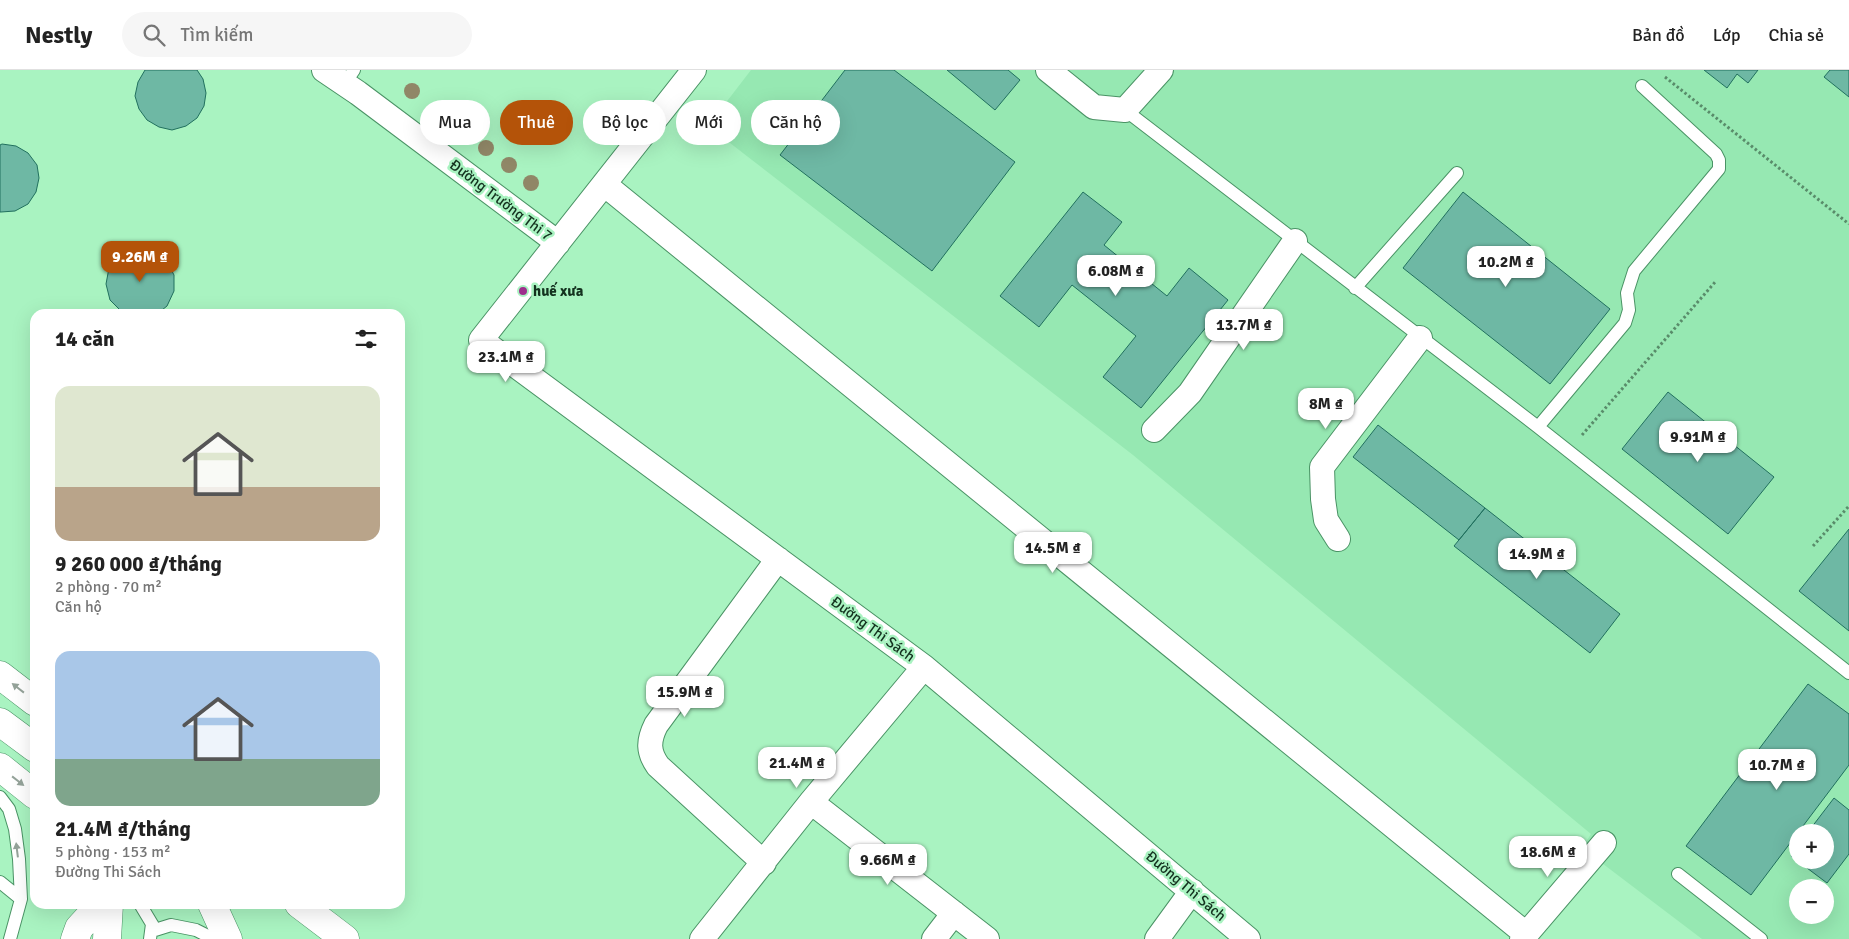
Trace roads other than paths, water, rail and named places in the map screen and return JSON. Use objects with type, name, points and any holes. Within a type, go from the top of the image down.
[{"type":"street","name":"Đường Trường Thi 7","points":[[324,70],[349,77],[558,242]]},
{"type":"street","points":[[558,242],[694,70]]},
{"type":"street","points":[[1048,70],[1094,107],[1125,110],[1161,70]]},
{"type":"street","points":[[604,184],[1524,936],[1604,843]]},
{"type":"street","points":[[1154,430],[1190,392],[1295,241]]},
{"type":"street","name":"Đường Thi Sách","points":[[558,242],[481,340],[924,666],[1248,939]]},
{"type":"street","points":[[1338,540],[1326,520],[1322,499],[1322,467],[1420,338]]},
{"type":"street","points":[[764,863],[658,766],[652,757],[649,746],[651,735],[656,725],[778,559]]},
{"type":"street","points":[[702,939],[811,802],[924,666]]},
{"type":"street","points":[[0,675],[30,698]]},
{"type":"street","points":[[0,722],[30,744]]},
{"type":"street","points":[[0,767],[30,791]]},
{"type":"street","points":[[811,802],[988,939]]},
{"type":"street","points":[[1157,939],[1192,891]]},
{"type":"street","points":[[75,939],[80,928],[97,909]]},
{"type":"street","points":[[107,939],[109,909]]},
{"type":"street","points":[[214,909],[228,939]]},
{"type":"street","points":[[306,909],[345,939]]},
{"type":"street","points":[[934,939],[954,913]]},
{"type":"lane","points":[[1538,427],[1625,323],[1629,310],[1627,293],[1634,271],[1718,169],[1719,160],[1716,154],[1642,86]]},
{"type":"lane","points":[[1125,110],[1569,451],[1849,673]]},
{"type":"lane","points":[[1355,288],[1456,173]]},
{"type":"lane","points":[[0,797],[9,809],[15,829],[21,899],[10,939]]},
{"type":"lane","points":[[1678,874],[1761,939]]},
{"type":"lane","points":[[0,882],[21,899]]},
{"type":"lane","points":[[143,909],[156,930],[172,925],[196,930],[214,939]]},
{"type":"lane","points":[[150,939],[152,924]]},
{"type":"place","name":"huế xưa","points":[[523,291]]}]
